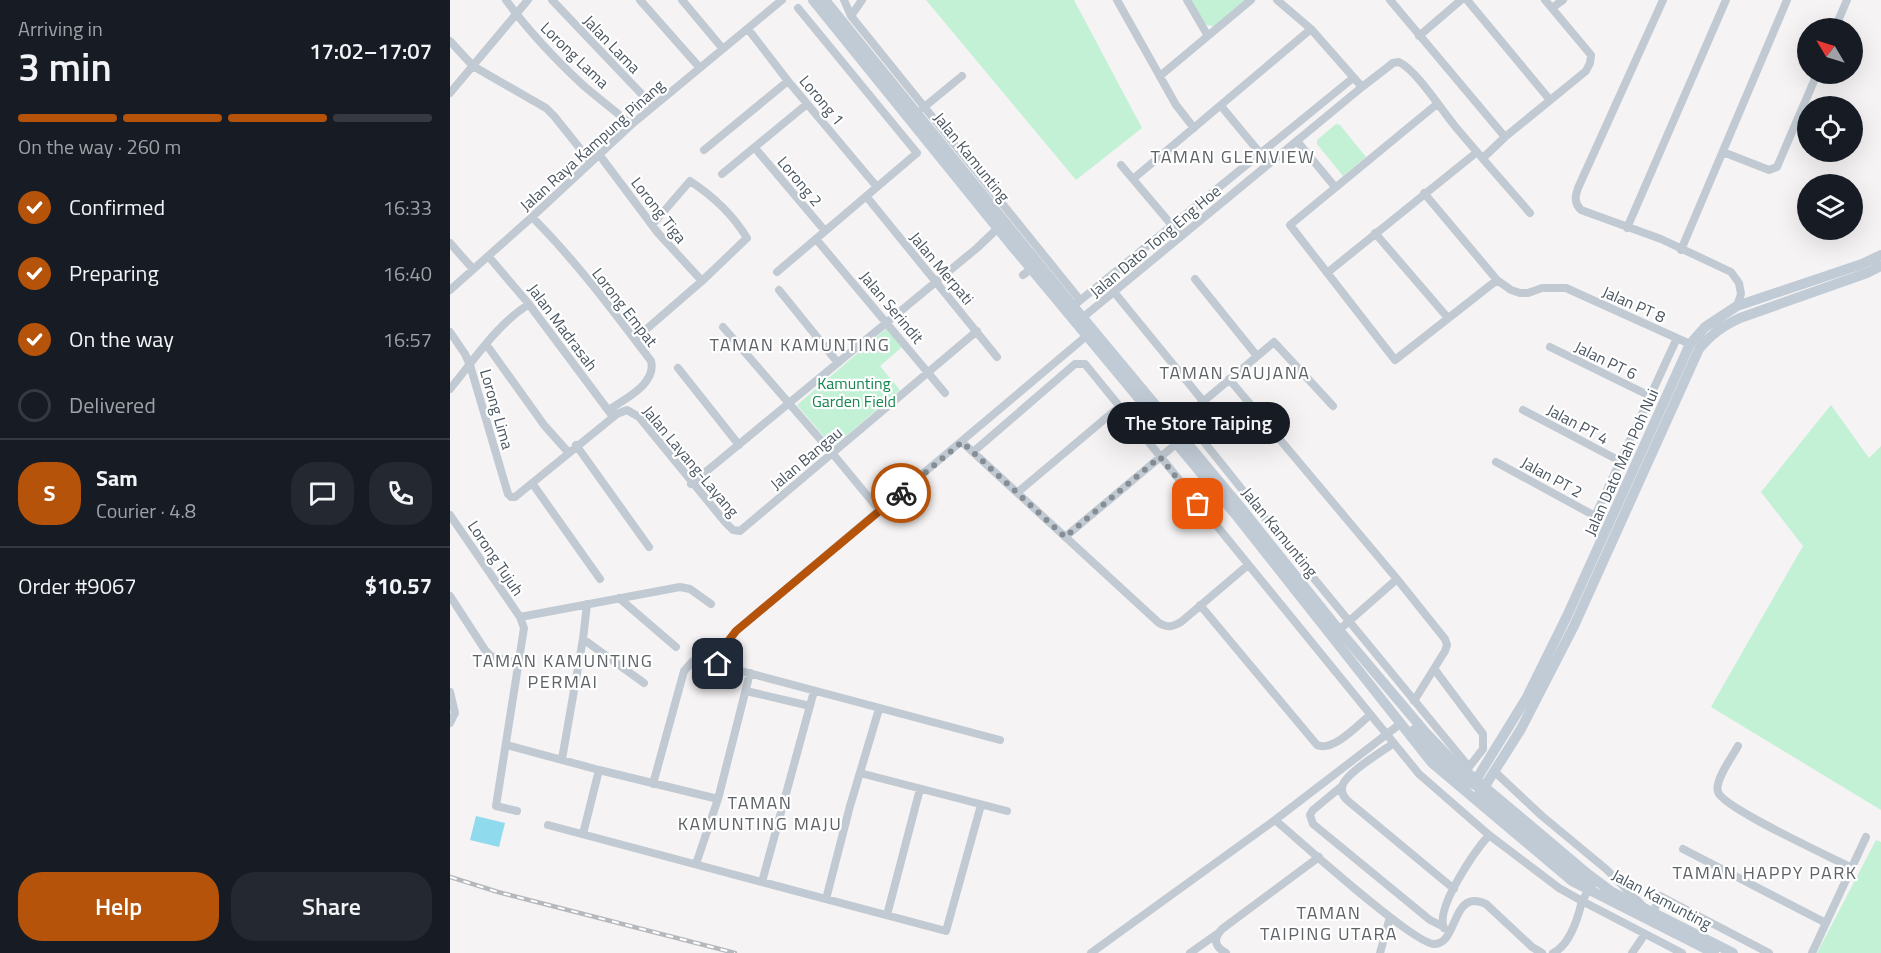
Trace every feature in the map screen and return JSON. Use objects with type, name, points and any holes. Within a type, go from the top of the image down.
[{"type":"main road","name":"Jalan Kamunting","points":[[813,0],[998,228],[1027,272],[1073,306]]},
{"type":"main road","name":"Jalan Kamunting","points":[[827,1],[921,110],[1073,306],[1080,320],[1176,444],[1235,514],[1421,751],[1440,771],[1476,799],[1558,871],[1588,891],[1714,953]]},
{"type":"main road","name":"Jalan Dato Mah Poh Nui","points":[[1479,784],[1567,616],[1705,327],[1745,298],[1862,264],[1881,255]]},
{"type":"main road","name":"Jalan Dato Mah Poh Nui","points":[[1697,341],[1740,318],[1881,266]]},
{"type":"main road","name":"Jalan Kamunting","points":[[1090,333],[1173,427],[1426,733],[1449,757],[1612,892],[1733,953]]},
{"type":"main road","name":"Jalan Dato Mah Poh Nui","points":[[1479,784],[1494,771],[1536,702],[1574,626],[1700,349],[1697,341]]},
{"type":"main road","points":[[1391,710],[1402,717],[1446,765],[1463,779],[1479,784],[1480,792],[1512,821],[1607,899]]},
{"type":"street","name":"Lorong Lama","points":[[506,0],[528,29],[571,73],[631,125]]},
{"type":"street","points":[[450,93],[528,0]]},
{"type":"street","name":"Jalan Lama","points":[[552,0],[653,106]]},
{"type":"street","points":[[640,0],[700,68]]},
{"type":"street","points":[[682,0],[723,49]]},
{"type":"street","name":"Jalan Raya Kampung Pinang","points":[[450,290],[489,257],[598,153],[782,0]]},
{"type":"street","points":[[844,0],[852,16],[921,110],[962,76]]},
{"type":"street","points":[[852,16],[862,0]]},
{"type":"street","points":[[1117,0],[1176,105],[1194,128]]},
{"type":"street","points":[[1187,0],[1208,36]]},
{"type":"street","points":[[1160,76],[1251,0]]},
{"type":"street","points":[[1277,0],[1311,29],[1362,87]]},
{"type":"street","points":[[1390,0],[1505,137]]},
{"type":"street","points":[[1419,36],[1461,0]]},
{"type":"street","points":[[1467,0],[1550,100]]},
{"type":"street","points":[[1483,158],[1505,137],[1580,76],[1590,63],[1591,55],[1545,0]]},
{"type":"street","points":[[1552,8],[1563,0]]},
{"type":"street","points":[[1663,0],[1575,197],[1576,205],[1581,210],[1661,239],[1731,272],[1745,298]]},
{"type":"street","points":[[1627,228],[1726,0]]},
{"type":"street","points":[[1681,250],[1787,0]]},
{"type":"street","points":[[1839,18],[1847,0]]},
{"type":"street","points":[[777,272],[916,153],[798,8]]},
{"type":"street","name":"Lorong 1","points":[[748,29],[788,81],[877,187]]},
{"type":"street","points":[[1133,179],[1311,29]]},
{"type":"street","points":[[450,41],[473,66],[546,108],[590,161]]},
{"type":"street","points":[[835,53],[848,42]]},
{"type":"street","name":"Jalan Dato Tong Eng Hoe","points":[[1080,320],[1394,63],[1399,62],[1405,65],[1437,104]]},
{"type":"street","points":[[1073,306],[1353,78]]},
{"type":"street","points":[[704,150],[788,81]]},
{"type":"street","points":[[1722,152],[1769,170],[1777,167],[1813,84]]},
{"type":"street","points":[[722,174],[807,104]]},
{"type":"street","points":[[1424,193],[1497,280],[1395,360],[1290,225],[1437,104],[1530,213]]},
{"type":"street","points":[[886,115],[899,106]]},
{"type":"street","points":[[1221,106],[1269,164]]},
{"type":"street","points":[[1297,141],[1335,187]]},
{"type":"street","name":"Lorong 2","points":[[755,148],[825,231]]},
{"type":"street","points":[[1327,273],[1477,152]]},
{"type":"street","name":"Lorong Tiga","points":[[598,153],[652,225],[702,281]]},
{"type":"street","points":[[1121,165],[1181,236]]},
{"type":"street","points":[[635,339],[747,238],[718,202],[690,181],[652,225]]},
{"type":"street","name":"Jalan Merpati","points":[[866,196],[997,357]]},
{"type":"street","name":"Lorong Empat","points":[[532,217],[550,235],[651,361],[651,376],[611,414]]},
{"type":"street","points":[[692,483],[977,248],[998,228]]},
{"type":"street","points":[[1375,233],[1448,318]]},
{"type":"street","name":"Jalan Serindit","points":[[816,238],[945,393]]},
{"type":"street","points":[[450,243],[473,269]]},
{"type":"street","name":"Jalan Madrasah","points":[[489,257],[529,304],[611,414]]},
{"type":"street","points":[[1196,279],[1257,356]]},
{"type":"street","name":"Jalan PT 8","points":[[1497,280],[1511,290],[1520,293],[1542,288],[1566,288],[1677,338],[1697,341]]},
{"type":"street","points":[[779,290],[838,363]]},
{"type":"street","points":[[1114,292],[1203,401]]},
{"type":"street","points":[[450,389],[486,344],[514,314],[529,304]]},
{"type":"street","points":[[723,327],[880,511]]},
{"type":"street","name":"Jalan Bangau","points":[[733,530],[740,531],[977,331]]},
{"type":"street","name":"Lorong Lima","points":[[450,332],[470,365],[508,494],[515,497],[532,483]]},
{"type":"street","points":[[718,664],[729,640],[736,631],[1090,333]]},
{"type":"street","points":[[1620,461],[1677,338]]},
{"type":"street","points":[[1173,427],[1274,342],[1333,406]]},
{"type":"street","points":[[486,344],[544,425],[568,452]]},
{"type":"street","name":"Jalan PT 6","points":[[1550,347],[1650,396]]},
{"type":"street","points":[[973,452],[1075,364],[1085,364],[1419,774],[1489,835],[1559,888],[1682,953]]},
{"type":"street","points":[[678,368],[739,445]]},
{"type":"street","points":[[1229,379],[1445,639],[1447,645],[1445,651],[1414,701]]},
{"type":"street","points":[[1018,492],[1119,407]]},
{"type":"street","name":"Jalan Layang-Layang","points":[[611,414],[627,410],[639,417],[733,530]]},
{"type":"street","name":"Jalan PT 4","points":[[1523,410],[1620,461]]},
{"type":"street","points":[[600,579],[532,483],[611,414]]},
{"type":"street","points":[[1184,417],[1469,767],[1482,749],[1482,734],[1435,669]]},
{"type":"street","points":[[962,442],[1164,626],[1168,627],[1181,622],[1248,565]]},
{"type":"street","points":[[1065,537],[1176,444]]},
{"type":"street","points":[[576,445],[649,547]]},
{"type":"street","name":"Jalan PT 2","points":[[1496,462],[1595,516],[1620,461]]},
{"type":"street","name":"Lorong Tujuh","points":[[450,515],[520,617]]},
{"type":"street","points":[[1340,630],[1397,579]]},
{"type":"street","points":[[517,811],[496,806],[524,636],[520,617],[680,587],[690,589],[711,604]]},
{"type":"street","points":[[450,596],[490,656],[518,664]]},
{"type":"street","points":[[619,598],[676,647]]},
{"type":"street","points":[[562,759],[587,604]]},
{"type":"street","points":[[1200,605],[1317,746],[1324,748],[1332,745],[1370,715]]},
{"type":"street","points":[[583,639],[644,683]]},
{"type":"street","points":[[653,784],[684,671],[693,661],[700,660],[1000,740]]},
{"type":"street","points":[[696,864],[718,799],[750,673]]},
{"type":"street","points":[[746,691],[810,706]]},
{"type":"street","points":[[762,882],[814,691]]},
{"type":"street","points":[[450,692],[455,713],[450,723]]},
{"type":"street","points":[[826,899],[879,709]]},
{"type":"street","points":[[1091,953],[1275,820],[1400,724]]},
{"type":"street","points":[[1394,743],[1350,776],[1310,815],[1313,824],[1449,933]]},
{"type":"street","points":[[507,745],[718,799]]},
{"type":"street","points":[[1738,746],[1717,783],[1720,797],[1749,815],[1852,868]]},
{"type":"street","points":[[583,834],[599,770]]},
{"type":"street","points":[[1494,771],[1542,816],[1606,869],[1650,912],[1660,896],[1769,953]]},
{"type":"street","points":[[860,773],[1007,811]]},
{"type":"street","points":[[1326,781],[1332,794]]},
{"type":"street","points":[[1342,786],[1342,792],[1348,801],[1454,889]]},
{"type":"street","points":[[887,915],[920,789]]},
{"type":"street","points":[[548,825],[946,931],[981,805]]},
{"type":"street","points":[[1275,820],[1420,940],[1434,944],[1441,943]]},
{"type":"street","points":[[1442,926],[1442,915],[1467,863],[1489,835]]},
{"type":"street","points":[[1812,953],[1866,837]]},
{"type":"street","points":[[1683,849],[1826,923]]},
{"type":"street","points":[[1190,953],[1319,857]]},
{"type":"street","points":[[1553,953],[1562,946],[1578,919],[1582,901],[1588,891]]},
{"type":"street","points":[[1437,953],[1461,908],[1467,903],[1480,901],[1542,953]]},
{"type":"street","points":[[1380,953],[1390,917]]},
{"type":"street","points":[[1216,934],[1217,946],[1226,953]]},
{"type":"street","points":[[1632,953],[1645,934]]},
{"type":"green space","points":[[926,0],[1074,0],[1142,128],[1076,180]]},
{"type":"green space","points":[[1191,0],[1248,0],[1215,27],[1204,24]]},
{"type":"green space","points":[[1336,124],[1340,125],[1366,157],[1343,176],[1317,144],[1317,140]]},
{"type":"green space","name":"Kamunting Garden Field","points":[[887,328],[902,347],[880,366],[900,390],[833,447],[797,405]]},
{"type":"green space","points":[[1831,405],[1869,458],[1881,446],[1881,810],[1711,707],[1803,546],[1761,492]]},
{"type":"green space","points":[[1876,840],[1881,842],[1881,953],[1817,953]]},
{"type":"water","points":[[476,816],[505,823],[499,847],[470,840]]},
{"type":"railway","points":[[450,877],[498,892],[735,953]]},
{"type":"way so far","points":[[901,493],[962,442],[1065,537],[1160,457],[1198,504]]},
{"type":"place","name":"The Store Taiping","points":[[1198,504]]},
{"type":"district","name":"TAMAN GLENVIEW","points":[[1233,157]]},
{"type":"district","name":"TAMAN KAMUNTING","points":[[800,345]]},
{"type":"district","name":"TAMAN SAUJANA","points":[[1235,373]]},
{"type":"district","name":"TAMAN KAMUNTING PERMAI","points":[[563,671]]},
{"type":"district","name":"TAMAN KAMUNTING MAJU","points":[[760,813]]},
{"type":"district","name":"TAMAN HAPPY PARK","points":[[1765,873]]},
{"type":"district","name":"TAMAN TAIPING UTARA","points":[[1329,923]]},
{"type":"route","points":[[718,664],[724,648],[736,631],[901,493]]}]
